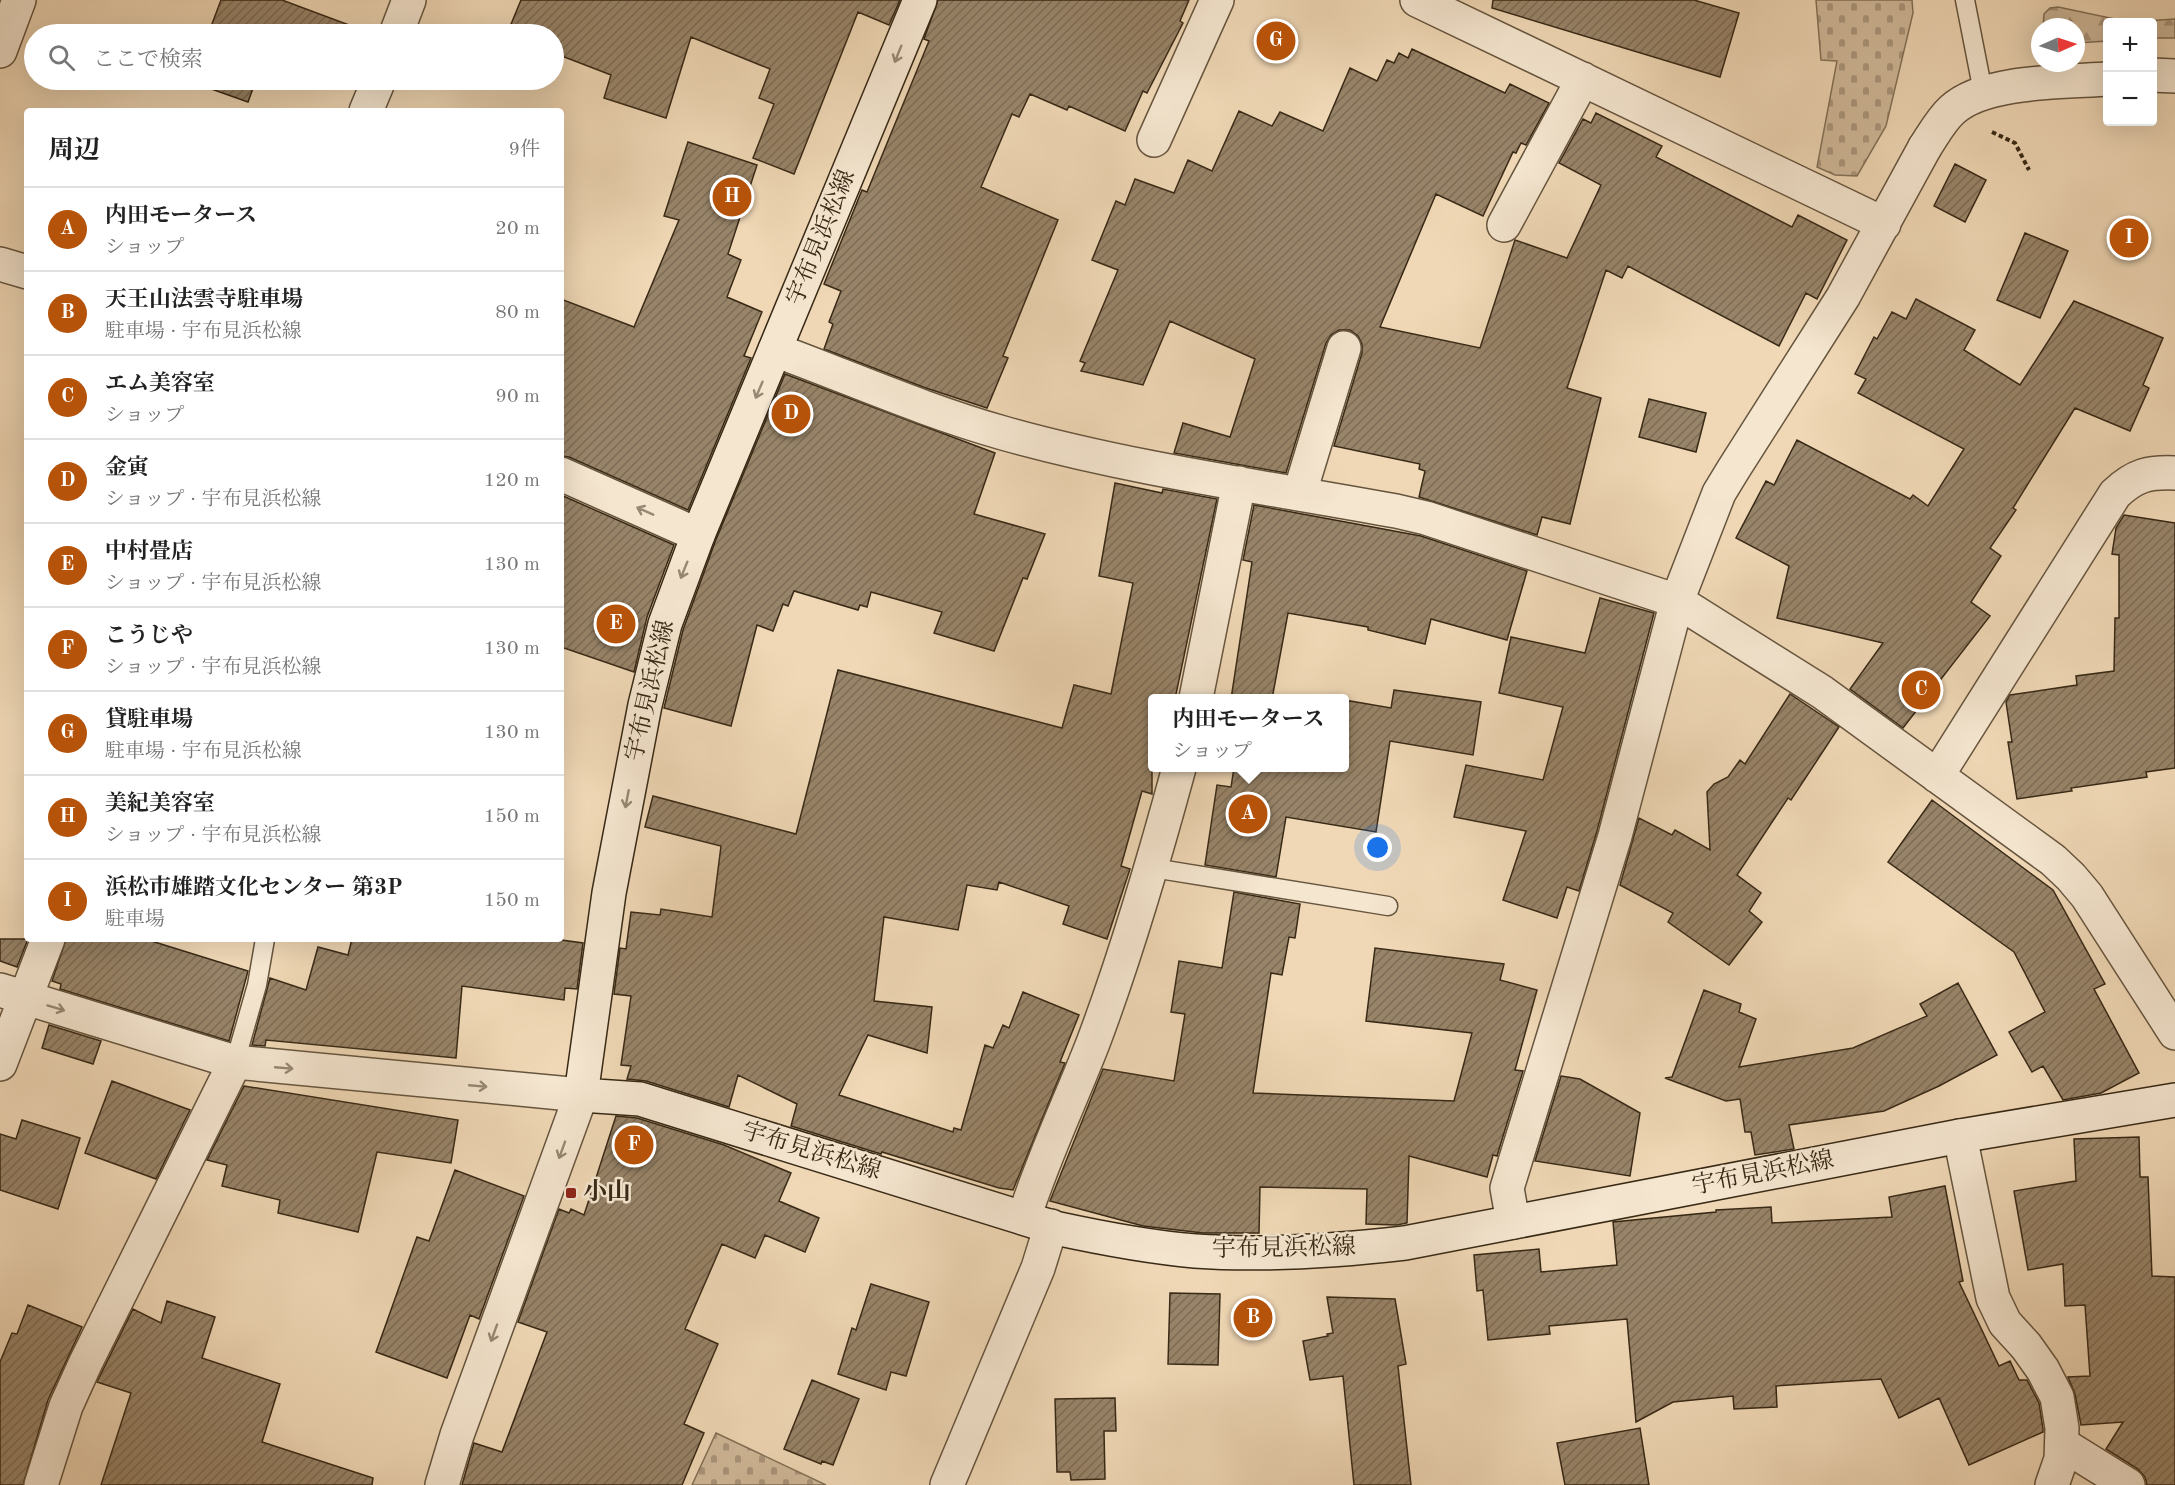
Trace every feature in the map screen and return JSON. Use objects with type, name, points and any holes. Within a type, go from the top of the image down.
[{"type":"street","points":[[0,51],[19,0]]},
{"type":"street","points":[[400,24],[409,0]]},
{"type":"street","name":"宇布見浜松線","points":[[920,0],[698,535],[665,624],[645,705],[609,893],[582,1095],[640,1099],[1037,1222],[1125,1242],[1194,1251],[1264,1254],[1335,1251],[1405,1243],[1960,1136],[2175,1100]]},
{"type":"street","points":[[1154,140],[1217,0]]},
{"type":"street","points":[[1418,0],[1884,224]]},
{"type":"street","points":[[2157,75],[2175,76]]},
{"type":"street","points":[[1504,225],[1583,79]]},
{"type":"street","points":[[1513,1222],[1507,1188],[1615,836],[1677,601],[1719,493],[1844,297],[1925,147],[1952,110],[1967,99],[1983,92],[2010,87],[2103,79]]},
{"type":"street","points":[[367,108],[374,90]]},
{"type":"street","points":[[0,264],[24,271]]},
{"type":"street","points":[[1302,494],[1304,479],[1344,348]]},
{"type":"street","points":[[776,350],[948,415],[1001,432],[1110,459],[1426,518],[1677,601],[1800,678],[2053,860],[2087,896],[2175,1033]]},
{"type":"street","points":[[1937,776],[2115,494],[2127,482],[2143,474],[2175,472]]},
{"type":"street","points":[[564,475],[698,535]]},
{"type":"street","points":[[1197,694],[1239,483]]},
{"type":"street","points":[[947,1485],[1038,1268],[1035,1182],[1093,1042],[1153,868],[1178,772]]},
{"type":"street","points":[[0,1064],[13,994],[46,942]]},
{"type":"street","points":[[13,994],[236,1062],[265,1067],[582,1095],[457,1435],[442,1485]]},
{"type":"street","points":[[41,1485],[66,1406],[85,1364],[236,1062]]},
{"type":"street","points":[[1960,1136],[1993,1298],[2005,1323],[2026,1346],[2056,1397],[2062,1428],[2062,1444],[2061,1459],[2052,1485]]},
{"type":"street","points":[[2062,1444],[2128,1485]]},
{"type":"lane","points":[[1965,0],[1983,92]]},
{"type":"lane","points":[[1153,868],[1388,906]]},
{"type":"lane","points":[[236,1062],[257,985],[264,942]]},
{"type":"path","points":[[1988,130],[2015,143],[2029,170]]},
{"type":"green space","points":[[1816,0],[1912,0],[1913,13],[1886,126],[1857,176],[1835,175],[1817,167],[1837,61],[1821,60]]},
{"type":"green space","points":[[2058,7],[2110,18],[2103,18],[2103,41],[2085,42],[2085,18],[2044,18],[2044,14],[2050,8]]},
{"type":"green space","points":[[2175,19],[2175,38],[2157,38],[2157,20]]},
{"type":"green space","points":[[716,1433],[826,1485],[692,1485]]},
{"type":"building","points":[[221,0],[282,0],[346,24],[212,24]]},
{"type":"building","points":[[521,0],[900,0],[889,25],[858,12],[794,174],[753,158],[774,104],[759,98],[770,69],[691,37],[666,118],[604,98],[611,75],[564,57],[564,24],[511,24]]},
{"type":"building","points":[[938,0],[1189,0],[1180,21],[1183,23],[1147,93],[1143,91],[1125,131],[1069,106],[1067,110],[1030,94],[1019,117],[1012,114],[981,187],[1058,220],[1003,356],[1008,358],[987,408],[923,387],[824,349],[833,324],[829,322],[841,291],[824,284],[862,190],[867,192],[929,41],[924,39]]},
{"type":"building","points":[[1493,0],[1694,0],[1739,13],[1720,77],[1492,8]]},
{"type":"building","points":[[1412,49],[1505,93],[1510,84],[1549,103],[1526,145],[1521,143],[1516,153],[1513,152],[1483,216],[1436,194],[1380,327],[1480,348],[1515,240],[1567,258],[1601,185],[1559,163],[1583,119],[1591,123],[1596,113],[1662,146],[1656,157],[1792,227],[1798,215],[1847,240],[1817,299],[1806,293],[1779,346],[1628,266],[1622,278],[1606,270],[1567,388],[1601,398],[1570,524],[1542,517],[1537,535],[1419,497],[1425,471],[1419,469],[1420,464],[1334,446],[1362,353],[1362,344],[1358,336],[1350,330],[1339,330],[1331,335],[1326,343],[1286,473],[1174,453],[1183,423],[1230,437],[1255,359],[1170,321],[1143,385],[1081,371],[1085,363],[1080,361],[1118,270],[1092,260],[1116,201],[1125,205],[1135,179],[1174,193],[1188,160],[1212,171],[1239,111],[1272,126],[1280,112],[1323,131],[1350,68],[1377,81],[1387,60],[1394,63],[1399,53],[1408,58]]},
{"type":"building","points":[[214,90],[252,90],[248,102]]},
{"type":"building","points":[[688,142],[757,165],[728,254],[741,260],[727,297],[762,312],[744,356],[751,358],[688,510],[564,456],[564,300],[634,327],[679,220],[664,216]]},
{"type":"building","points":[[1955,164],[1986,180],[1965,222],[1934,206]]},
{"type":"building","points":[[2025,233],[2068,251],[2040,318],[1997,300]]},
{"type":"building","points":[[1916,299],[1975,330],[1964,350],[2020,385],[2074,301],[2163,338],[2143,385],[2149,388],[2130,431],[2075,408],[2013,508],[2016,510],[1990,548],[2001,556],[1971,602],[1990,616],[1903,728],[1850,689],[1883,643],[1777,618],[1789,566],[1736,538],[1766,481],[1774,485],[1797,440],[1910,499],[1913,495],[1928,506],[1964,449],[1858,393],[1866,379],[1855,374],[1874,337],[1877,339],[1892,312],[1906,319]]},
{"type":"building","points":[[785,374],[995,453],[974,514],[1045,534],[1027,579],[1023,578],[994,651],[934,633],[942,612],[871,592],[867,607],[860,605],[858,610],[794,591],[788,606],[783,604],[773,631],[757,625],[731,726],[664,708],[683,630],[715,542]]},
{"type":"building","points":[[1649,399],[1706,413],[1696,452],[1639,437]]},
{"type":"building","points":[[1115,483],[1162,493],[1163,489],[1217,499],[1176,694],[1148,694],[1148,772],[1152,772],[1152,794],[1142,791],[1121,866],[1130,869],[1107,939],[1063,924],[1069,906],[999,882],[997,890],[967,885],[958,930],[884,917],[874,1001],[932,1007],[927,1053],[868,1035],[839,1095],[953,1132],[954,1128],[961,1130],[985,1045],[993,1048],[1003,1025],[1009,1028],[1023,992],[1079,1015],[1060,1062],[1065,1063],[1013,1190],[999,1188],[882,1152],[881,1154],[791,1126],[797,1104],[738,1075],[729,1107],[646,1081],[627,1079],[631,1066],[621,1065],[631,996],[614,994],[620,948],[626,949],[631,912],[660,915],[661,909],[712,917],[721,846],[645,827],[653,796],[796,834],[838,670],[1062,728],[1074,685],[1111,694],[1133,583],[1099,576]]},
{"type":"building","points":[[564,496],[674,545],[647,617],[634,672],[564,648]]},
{"type":"building","points":[[1254,505],[1421,536],[1527,571],[1507,640],[1431,619],[1425,644],[1368,630],[1368,627],[1288,613],[1273,694],[1232,694],[1252,562],[1243,560]]},
{"type":"building","points":[[2124,515],[2175,523],[2175,768],[2146,772],[2147,777],[2071,788],[2072,791],[2017,799],[2008,742],[2012,742],[2006,702],[2010,695],[2077,685],[2076,676],[2114,671],[2115,618],[2119,618],[2119,555],[2112,554],[2116,528]]},
{"type":"building","points":[[1600,598],[1654,613],[1579,891],[1567,887],[1557,918],[1503,900],[1526,831],[1454,817],[1466,765],[1543,780],[1563,707],[1499,693],[1511,637],[1585,653]]},
{"type":"building","points":[[1394,690],[1481,702],[1473,755],[1390,741],[1376,832],[1286,817],[1276,877],[1205,865],[1217,785],[1231,787],[1233,772],[1349,772],[1349,701],[1391,708]]},
{"type":"building","points":[[1790,694],[1839,727],[1791,800],[1788,798],[1737,875],[1761,893],[1749,911],[1762,922],[1729,965],[1668,922],[1673,913],[1620,885],[1639,818],[1672,835],[1675,830],[1710,850],[1707,792],[1714,784],[1728,777],[1740,760],[1745,764]]},
{"type":"building","points":[[1932,800],[2053,890],[2105,984],[2094,989],[2139,1073],[2101,1093],[2063,1100],[2043,1066],[2032,1072],[2009,1032],[2045,1012],[2014,952],[1888,862]]},
{"type":"building","points":[[1234,892],[1300,904],[1295,938],[1289,937],[1282,975],[1271,973],[1253,1093],[1454,1101],[1472,1033],[1366,1021],[1375,948],[1504,964],[1500,980],[1537,990],[1515,1070],[1523,1071],[1497,1156],[1493,1155],[1487,1177],[1409,1156],[1407,1223],[1397,1225],[1366,1224],[1367,1189],[1260,1187],[1259,1233],[1203,1233],[1143,1226],[1050,1201],[1103,1069],[1174,1081],[1185,1014],[1171,1012],[1179,961],[1222,968]]},
{"type":"building","points":[[0,939],[24,939],[24,942],[27,942],[17,967],[0,961]]},
{"type":"building","points":[[564,940],[583,943],[577,989],[565,988],[564,1000],[462,986],[456,1058],[266,1040],[265,1046],[252,1045],[270,978],[306,990],[318,947],[348,955],[351,942]]},
{"type":"building","points":[[65,942],[155,942],[248,971],[229,1041],[60,989],[61,984],[52,981]]},
{"type":"building","points":[[1958,983],[1997,1055],[1939,1086],[1884,1111],[1789,1125],[1794,1149],[1755,1155],[1751,1132],[1745,1132],[1740,1099],[1726,1101],[1665,1078],[1672,1077],[1704,990],[1741,1004],[1739,1012],[1756,1019],[1739,1067],[1853,1048],[1927,1016],[1920,1004]]},
{"type":"building","points":[[49,1025],[101,1041],[93,1064],[42,1048]]},
{"type":"building","points":[[1561,1076],[1580,1079],[1640,1113],[1630,1176],[1535,1161]]},
{"type":"building","points":[[112,1081],[190,1110],[156,1179],[85,1153]]},
{"type":"building","points":[[244,1086],[458,1120],[451,1163],[377,1152],[358,1232],[278,1213],[280,1200],[222,1186],[227,1165],[207,1160]]},
{"type":"building","points":[[616,1116],[637,1118],[724,1145],[791,1173],[779,1201],[819,1218],[805,1252],[765,1235],[755,1258],[722,1244],[685,1329],[718,1344],[684,1424],[704,1433],[682,1485],[462,1485],[474,1443],[502,1452],[547,1332],[518,1322],[559,1209],[569,1213],[571,1209],[584,1215]]},
{"type":"building","points":[[22,1120],[80,1138],[58,1209],[0,1190],[0,1134],[16,1139]]},
{"type":"building","points":[[2139,1137],[2140,1177],[2148,1177],[2152,1276],[2175,1277],[2175,1485],[2147,1485],[2145,1477],[2138,1469],[2106,1449],[2123,1422],[2081,1425],[2075,1394],[2068,1377],[2090,1376],[2085,1305],[2065,1306],[2063,1264],[2028,1270],[2014,1191],[2076,1181],[2074,1139]]},
{"type":"building","points":[[455,1170],[524,1196],[479,1319],[470,1315],[447,1378],[376,1352],[417,1237],[429,1241]]},
{"type":"building","points":[[1945,1186],[1963,1281],[1959,1282],[1999,1366],[2010,1361],[2019,1380],[2027,1380],[2039,1403],[2043,1429],[2043,1432],[1969,1465],[1939,1398],[1899,1418],[1881,1379],[1776,1386],[1777,1407],[1734,1409],[1733,1396],[1673,1402],[1636,1422],[1627,1319],[1549,1326],[1550,1334],[1488,1340],[1483,1290],[1477,1291],[1474,1255],[1539,1249],[1541,1272],[1617,1265],[1613,1222],[1716,1212],[1716,1210],[1771,1207],[1772,1223],[1892,1217],[1889,1197]]},
{"type":"building","points":[[871,1284],[929,1302],[906,1376],[891,1372],[886,1390],[838,1374],[852,1328],[856,1330]]},
{"type":"building","points":[[1170,1293],[1220,1294],[1218,1365],[1168,1364]]},
{"type":"building","points":[[1327,1297],[1395,1299],[1406,1364],[1398,1366],[1411,1485],[1354,1485],[1343,1376],[1310,1380],[1303,1341],[1333,1333]]},
{"type":"building","points":[[167,1301],[215,1317],[202,1358],[280,1384],[262,1442],[373,1478],[372,1485],[101,1485],[131,1393],[97,1382],[133,1309],[161,1323]]},
{"type":"building","points":[[28,1305],[82,1327],[48,1400],[23,1485],[0,1485],[0,1362],[12,1333],[17,1334]]},
{"type":"building","points":[[812,1380],[859,1399],[833,1465],[822,1461],[821,1464],[784,1449]]},
{"type":"building","points":[[1115,1398],[1116,1431],[1104,1431],[1105,1479],[1071,1480],[1070,1472],[1057,1472],[1055,1399]]},
{"type":"building","points":[[1640,1428],[1649,1485],[1565,1485],[1557,1443]]},
{"type":"place","name":"貸駐車場","points":[[1276,41]]},
{"type":"place","name":"美紀美容室","points":[[732,197]]},
{"type":"place","name":"浜松市雄踏文化センター 第3P","points":[[2129,238]]},
{"type":"place","name":"金寅","points":[[791,414]]},
{"type":"place","name":"中村畳店","points":[[616,624]]},
{"type":"place","name":"エム美容室","points":[[1921,690]]},
{"type":"place","name":"内田モータース","points":[[1248,814]]},
{"type":"place","name":"こうじや","points":[[634,1145]]},
{"type":"place","name":"小山","points":[[571,1193]]},
{"type":"place","name":"天王山法雲寺駐車場","points":[[1253,1318]]}]
